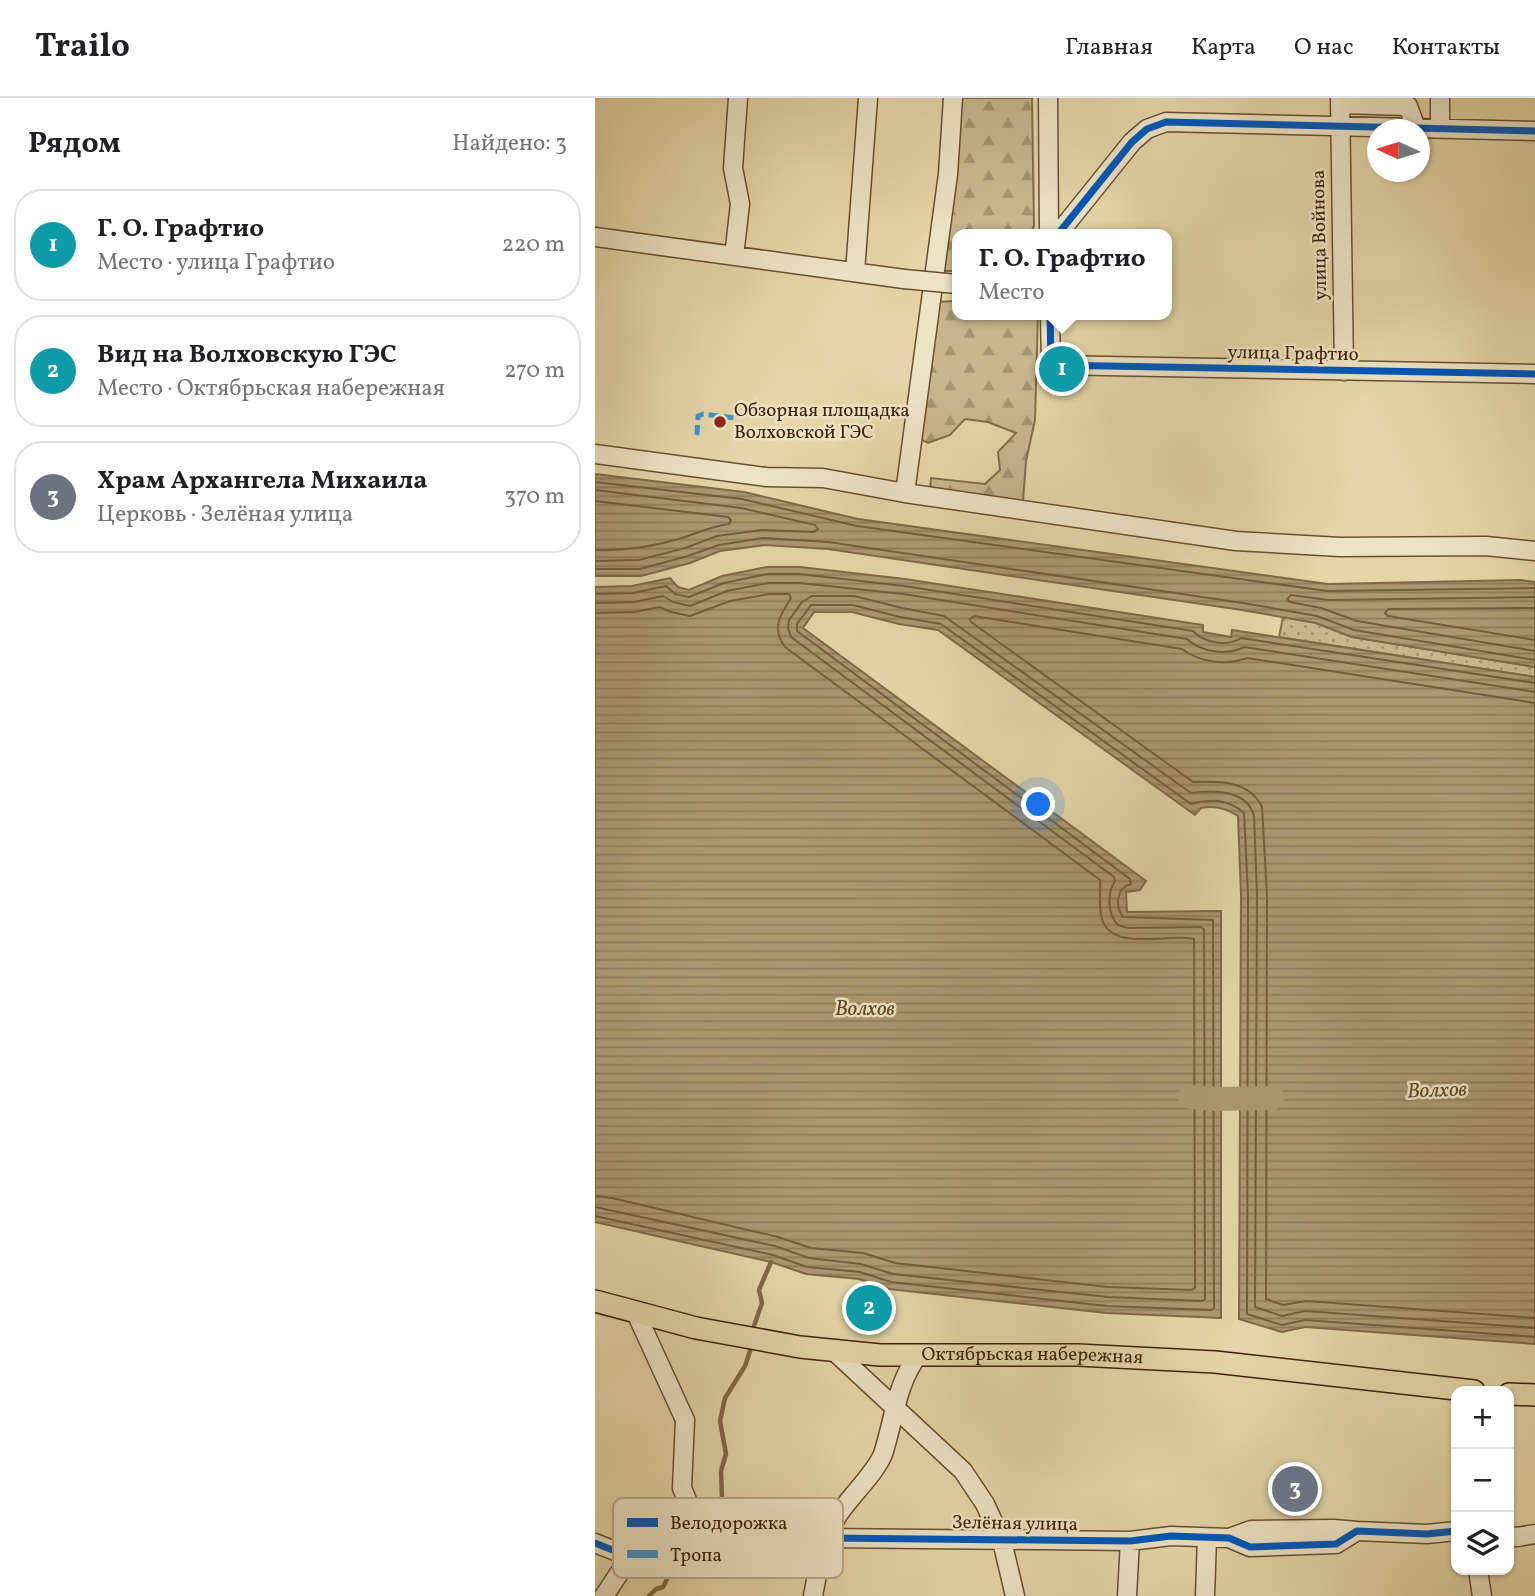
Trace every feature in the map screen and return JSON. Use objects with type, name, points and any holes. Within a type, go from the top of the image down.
[{"type":"main road","name":"Октябрьская набережная","points":[[595,1301],[696,1328],[834,1351],[880,1355],[1078,1356],[1215,1362],[1451,1388]]},
{"type":"main road","points":[[1514,1394],[1535,1395]]},
{"type":"street","points":[[734,256],[740,204],[733,168],[738,98]]},
{"type":"street","points":[[855,272],[868,98]]},
{"type":"street","points":[[905,493],[946,187],[953,98]]},
{"type":"street","points":[[1048,98],[1049,229]]},
{"type":"street","points":[[1440,98],[1440,129]]},
{"type":"street","points":[[1340,101],[1408,106],[1413,119]]},
{"type":"street","name":"улица Войнова","points":[[1340,101],[1343,371]]},
{"type":"street","points":[[1062,229],[1132,142],[1147,129],[1166,122],[1367,127]]},
{"type":"street","points":[[1430,129],[1535,131]]},
{"type":"street","points":[[595,237],[952,284]]},
{"type":"street","name":"улица Графтио","points":[[1050,320],[1051,365],[1535,374]]},
{"type":"street","points":[[595,454],[766,477],[823,478],[905,493],[1236,541],[1340,547],[1486,546],[1535,551]]},
{"type":"street","points":[[636,1313],[685,1420],[682,1488],[686,1498]]},
{"type":"street","points":[[834,1351],[963,1471],[985,1504],[1002,1541],[1015,1596]]},
{"type":"street","points":[[843,1508],[882,1457],[894,1407],[911,1365],[919,1354]]},
{"type":"street","name":"Зелёная улица","points":[[843,1538],[1130,1541],[1171,1536],[1229,1538],[1250,1547],[1336,1544],[1357,1531],[1427,1534],[1451,1532]]},
{"type":"street","points":[[1514,1537],[1535,1534]]},
{"type":"street","points":[[1205,1596],[1207,1538]]},
{"type":"street","points":[[1127,1596],[1130,1541]]},
{"type":"street","points":[[595,1543],[613,1550]]},
{"type":"street","points":[[1479,1575],[1482,1596]]},
{"type":"street","points":[[604,1596],[616,1578]]},
{"type":"street","points":[[813,1596],[816,1578]]},
{"type":"green space","points":[[953,98],[1032,98],[1032,229],[952,229],[952,271],[943,271]]},
{"type":"green space","points":[[952,301],[952,320],[1038,320],[1035,420],[1026,461],[1023,501],[961,496],[930,490],[931,478],[985,484],[1000,470],[998,452],[1016,433],[988,422],[965,419],[950,435],[928,443],[919,438],[935,302]]},
{"type":"green space","points":[[1283,617],[1316,623],[1352,637],[1535,667],[1535,677],[1279,637]]},
{"type":"water","points":[[595,474],[744,492],[858,519],[1328,584],[1521,580],[1535,582],[1535,667],[1352,637],[1316,623],[1242,610],[828,549],[765,545],[720,551],[690,563],[641,576],[595,576]]},
{"type":"water","name":"Волхов","points":[[767,567],[800,567],[905,579],[1203,625],[1203,632],[1231,637],[1232,630],[1535,677],[1535,1344],[1305,1327],[1282,1332],[1239,1319],[1241,895],[1238,816],[1216,807],[1201,808],[1195,815],[938,630],[899,624],[852,612],[814,612],[803,628],[1146,881],[1140,890],[1126,892],[1127,912],[1221,911],[1221,1318],[1106,1313],[889,1289],[859,1279],[806,1274],[771,1262],[595,1222],[595,587],[632,586],[670,578],[678,587],[689,590],[722,576]]},
{"type":"waterway","name":"Волхов","points":[[1190,1097],[1272,1098]]},
{"type":"waterway","points":[[754,1326],[762,1303],[759,1290],[771,1262]]},
{"type":"waterway","points":[[722,1498],[721,1471],[726,1454],[720,1421],[725,1398],[745,1366],[750,1351]]},
{"type":"waterway","points":[[649,1596],[656,1589],[663,1587],[668,1578]]},
{"type":"marked path","points":[[697,435],[698,416],[703,414],[735,418]]},
{"type":"cycle path","points":[[1062,229],[1132,142],[1147,129],[1166,122],[1535,131]]},
{"type":"cycle path","points":[[1050,320],[1051,365],[1535,374]]},
{"type":"cycle path","points":[[843,1538],[1130,1541],[1171,1536],[1229,1538],[1250,1547],[1336,1544],[1357,1531],[1427,1534],[1451,1532]]},
{"type":"cycle path","points":[[595,1543],[613,1550]]},
{"type":"place","name":"Г. О. Графтио","points":[[1062,369]]},
{"type":"place","name":"Обзорная площадка Волховской ГЭС","points":[[720,422]]},
{"type":"place","name":"Вид на Волховскую ГЭС","points":[[869,1308]]},
{"type":"place","name":"Храм Архангела Михаила","points":[[1295,1489]]}]
